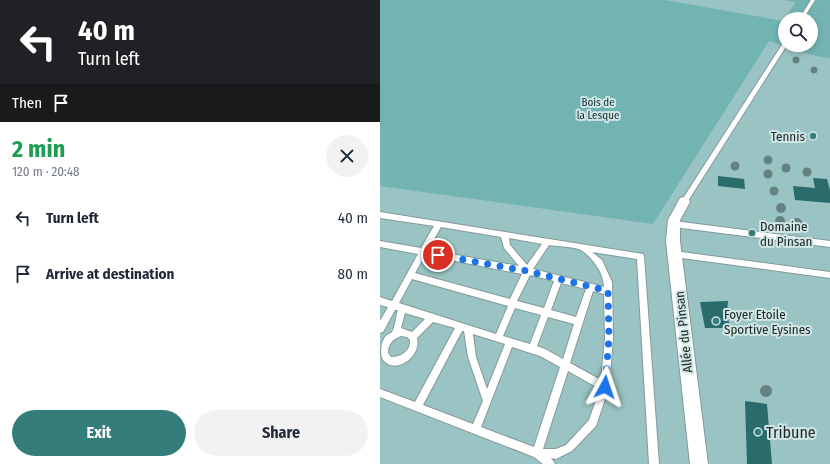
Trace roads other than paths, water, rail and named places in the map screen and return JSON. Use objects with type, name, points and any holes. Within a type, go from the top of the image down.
[{"type":"street","name":"Allée du Pinsan","points":[[684,202],[674,220],[673,241],[699,464]]},
{"type":"lane","points":[[805,12],[813,0]]},
{"type":"lane","points":[[684,202],[780,52]]},
{"type":"lane","points":[[380,215],[640,256],[654,464]]},
{"type":"lane","points":[[396,334],[398,307],[410,275],[439,224]]},
{"type":"lane","points":[[674,224],[830,244]]},
{"type":"lane","points":[[504,234],[507,246],[527,271]]},
{"type":"lane","points":[[498,339],[527,271],[536,255],[548,241]]},
{"type":"lane","points":[[380,244],[527,271],[608,291]]},
{"type":"lane","points":[[380,393],[537,453],[556,454],[569,448],[593,423],[605,387],[609,338],[608,282],[599,262],[580,246]]},
{"type":"lane","points":[[674,254],[830,275]]},
{"type":"lane","points":[[410,275],[579,322]]},
{"type":"lane","points":[[532,350],[558,279]]},
{"type":"lane","points":[[537,453],[590,286]]},
{"type":"lane","points":[[380,301],[542,352],[605,387]]},
{"type":"lane","points":[[380,329],[398,307]]},
{"type":"lane","points":[[413,337],[431,318]]},
{"type":"lane","points":[[464,328],[472,357],[487,400]]},
{"type":"lane","points":[[417,407],[464,328]]},
{"type":"lane","points":[[406,332],[413,337],[414,341],[412,351],[404,359],[399,361],[389,361],[382,350],[388,340],[396,334],[406,332]]},
{"type":"lane","points":[[476,429],[510,342]]},
{"type":"lane","points":[[537,453],[550,464]]},
{"type":"place","name":"Tennis","points":[[813,136]]},
{"type":"place","name":"Domaine du Pinsan","points":[[752,233]]},
{"type":"place","name":"Foyer Etoile Sportive Eysines","points":[[716,321]]},
{"type":"place","name":"Tribune","points":[[758,432]]},
{"type":"park label","name":"Bois de la Lesque","points":[[598,108]]}]
